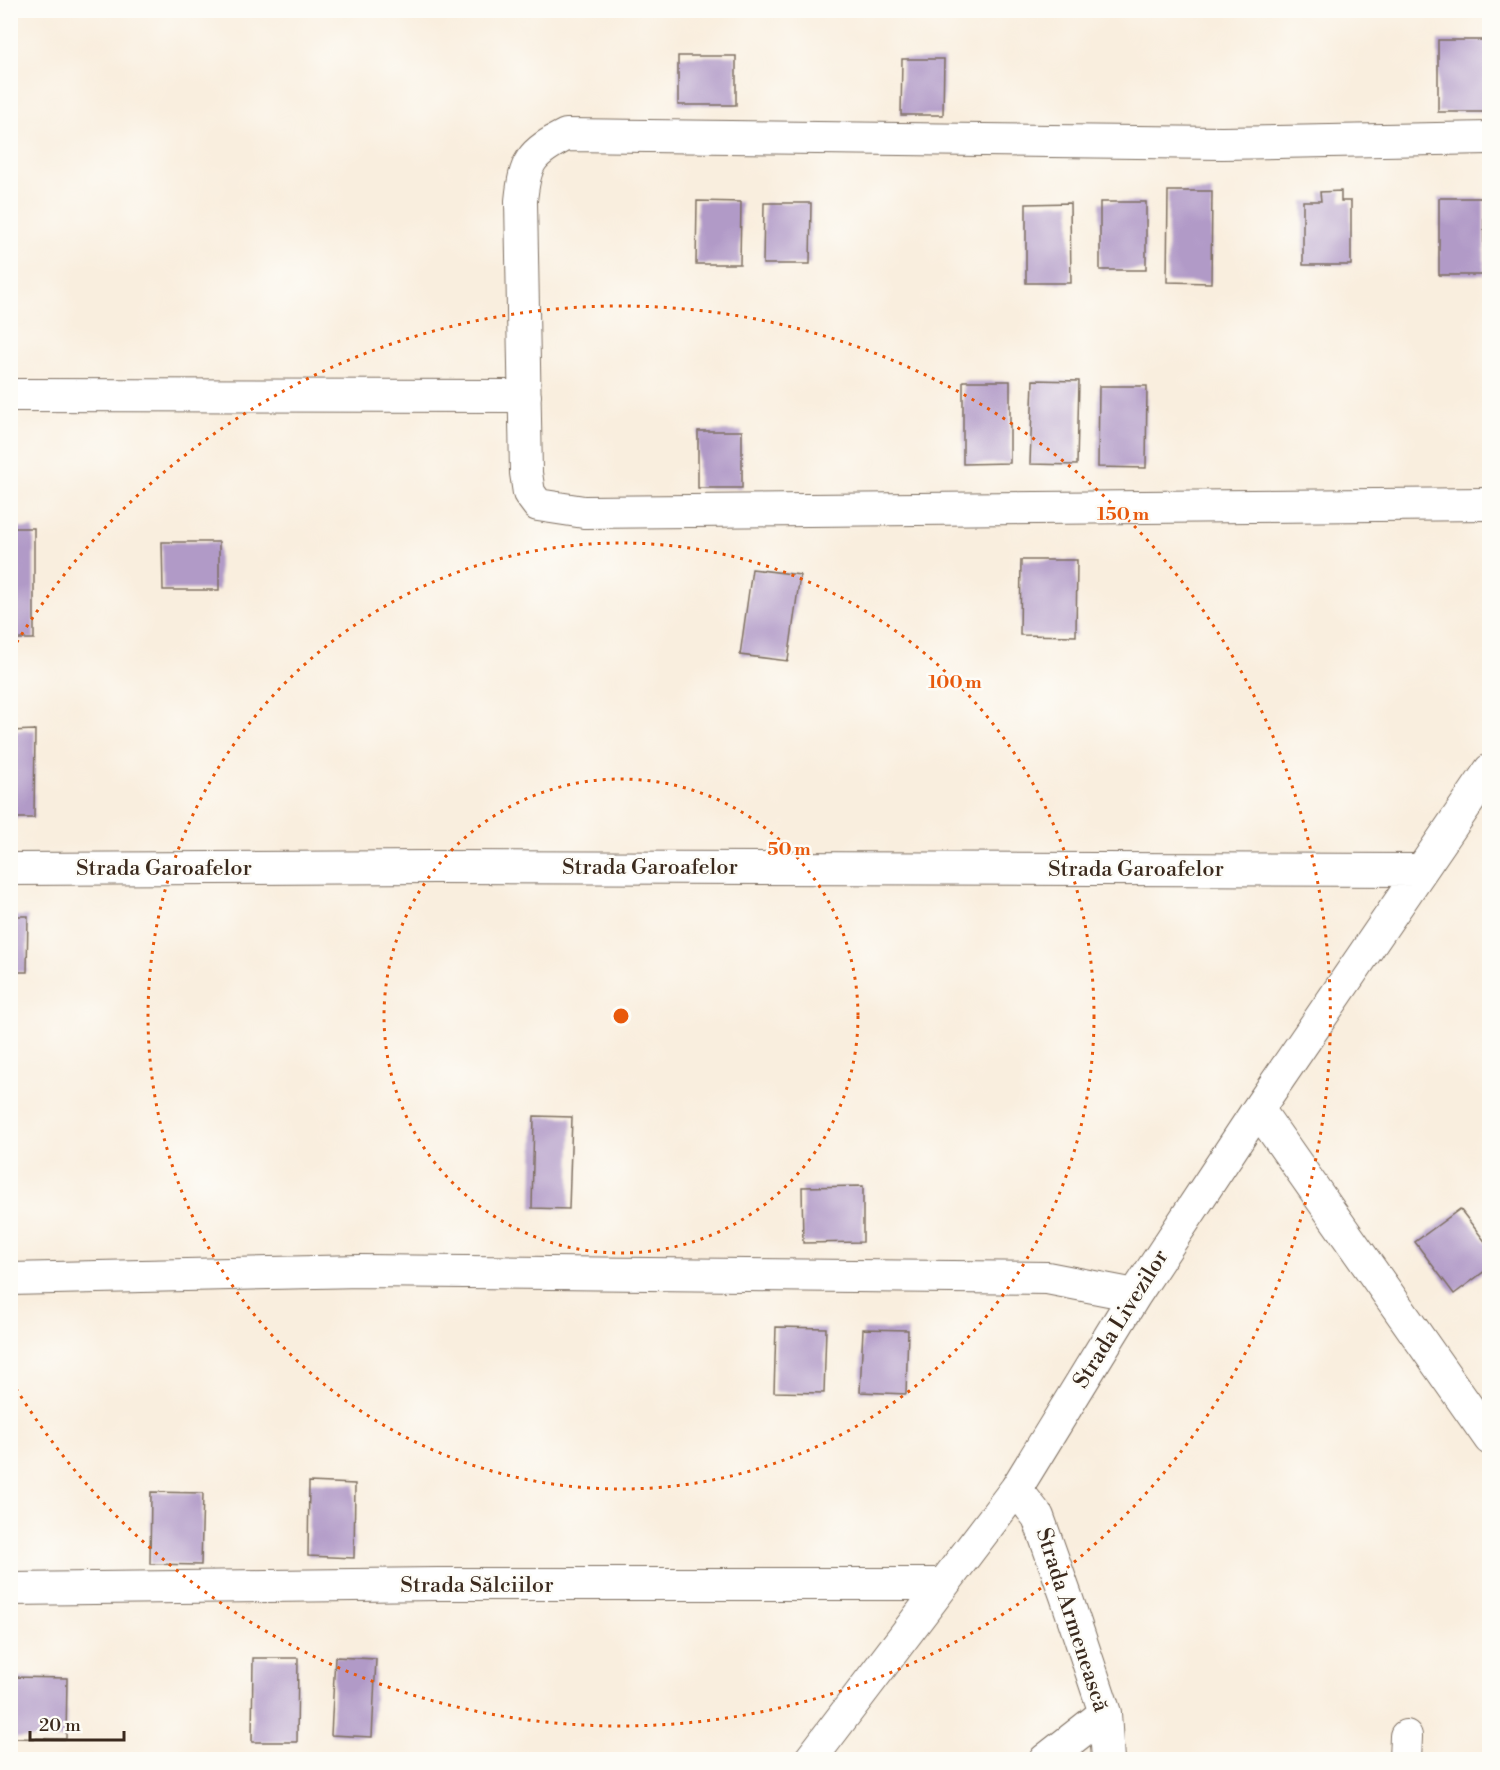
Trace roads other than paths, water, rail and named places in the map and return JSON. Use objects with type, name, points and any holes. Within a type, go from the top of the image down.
[{"type":"street","points":[[1490,138],[1222,143],[566,135],[549,144],[534,156],[524,170],[521,201],[526,473],[530,493],[538,504],[555,509],[584,512],[1490,504]]},
{"type":"street","points":[[10,395],[525,396]]},
{"type":"street","points":[[1421,870],[1490,770]]},
{"type":"street","name":"Strada Garoafelor","points":[[10,869],[472,867],[1421,870]]},
{"type":"street","name":"Strada Livezilor","points":[[810,1760],[1016,1489],[1135,1295],[1421,870]]},
{"type":"street","points":[[1258,1109],[1490,1439]]},
{"type":"street","points":[[10,1279],[361,1271],[1047,1278],[1135,1295]]},
{"type":"street","name":"Strada Armenească","points":[[1016,1489],[1038,1517],[1105,1713],[1108,1760]]},
{"type":"street","name":"Strada Sălciilor","points":[[10,1589],[438,1584],[943,1584]]},
{"type":"street","points":[[1045,1760],[1105,1713]]}]
